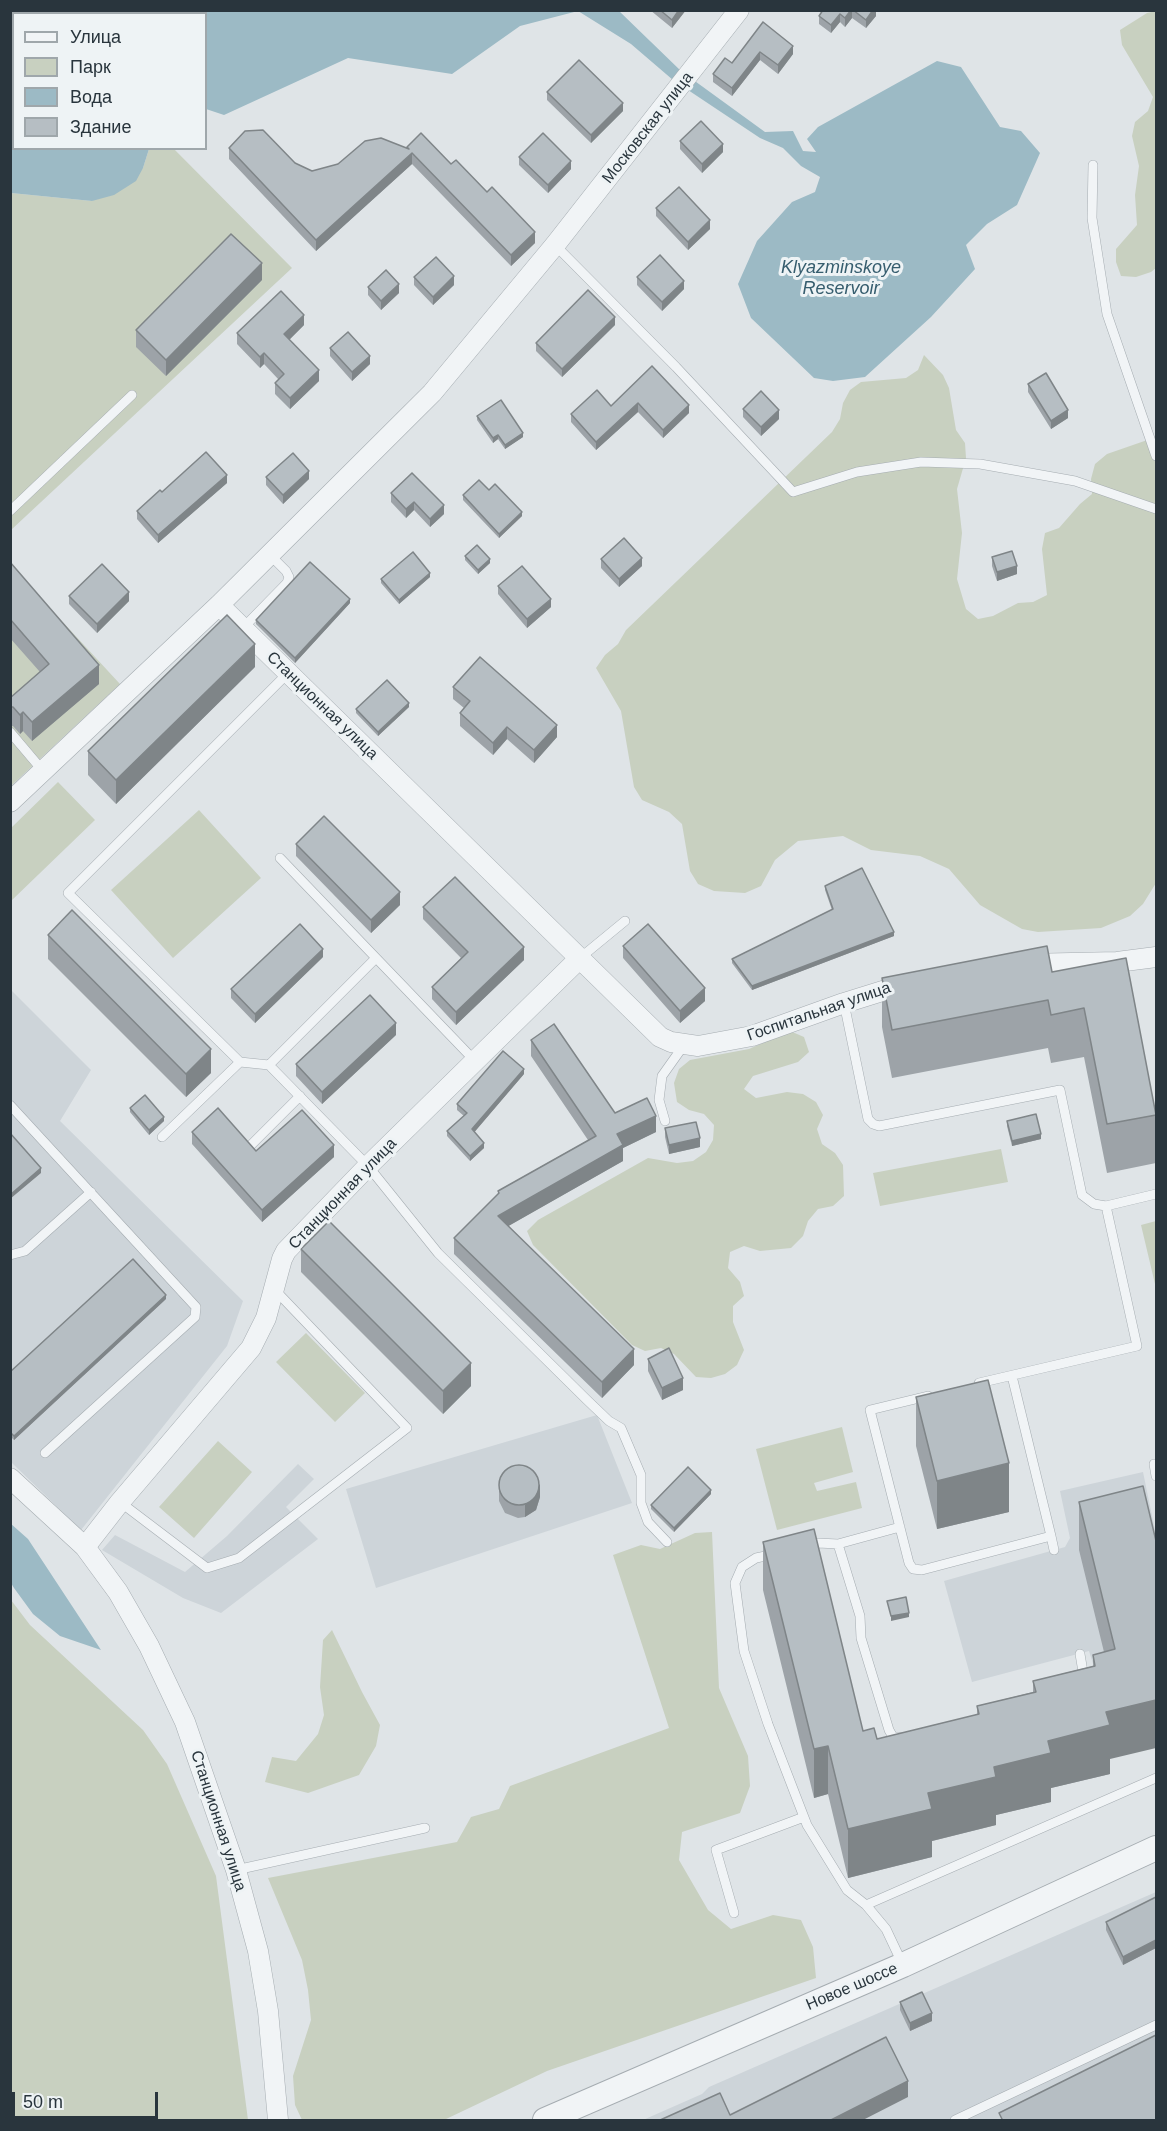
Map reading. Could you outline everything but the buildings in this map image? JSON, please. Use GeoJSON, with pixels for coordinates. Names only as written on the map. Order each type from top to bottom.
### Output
{"type":"FeatureCollection","features":[{"type":"Feature","properties":{"kind":"street","name":"Московская улица"},"geometry":{"type":"LineString","coordinates":[[555,245],[739,10]]}},
{"type":"Feature","properties":{"kind":"street"},"geometry":{"type":"LineString","coordinates":[[10,802],[219,605],[432,393],[555,245]]}},
{"type":"Feature","properties":{"kind":"street","name":"Станционная улица"},"geometry":{"type":"LineString","coordinates":[[219,605],[660,1037]]}},
{"type":"Feature","properties":{"kind":"street"},"geometry":{"type":"LineString","coordinates":[[1001,964],[1117,963],[1156,957]]}},
{"type":"Feature","properties":{"kind":"street","name":"Станционная улица"},"geometry":{"type":"LineString","coordinates":[[85,1547],[120,1502],[251,1348],[266,1318],[286,1251],[368,1166],[580,958]]}},
{"type":"Feature","properties":{"kind":"street","name":"Госпитальная улица"},"geometry":{"type":"LineString","coordinates":[[660,1037],[670,1042],[698,1046],[752,1036],[922,978]]}},
{"type":"Feature","properties":{"kind":"street","name":"Станционная улица"},"geometry":{"type":"LineString","coordinates":[[10,1478],[85,1547],[118,1592],[149,1646],[185,1722],[236,1870],[258,1952],[268,2011],[278,2121]]}},
{"type":"Feature","properties":{"kind":"street","name":"Новое шоссе"},"geometry":{"type":"LineString","coordinates":[[545,2121],[903,1965],[1156,1848]]}},
{"type":"Feature","properties":{"kind":"lane"},"geometry":{"type":"LineString","coordinates":[[1093,165],[1092,218],[1107,314],[1156,456]]}},
{"type":"Feature","properties":{"kind":"lane"},"geometry":{"type":"LineString","coordinates":[[555,245],[676,367],[793,492],[857,472],[921,462],[980,464],[1075,480],[1156,509]]}},
{"type":"Feature","properties":{"kind":"lane"},"geometry":{"type":"LineString","coordinates":[[10,511],[132,395]]}},
{"type":"Feature","properties":{"kind":"lane"},"geometry":{"type":"LineString","coordinates":[[243,628],[287,583],[289,577],[286,571],[270,555]]}},
{"type":"Feature","properties":{"kind":"lane"},"geometry":{"type":"LineString","coordinates":[[288,673],[68,893],[240,1062],[269,1065],[368,1166],[438,1253],[587,1401],[609,1421],[621,1428],[641,1475],[641,1503],[648,1521],[667,1542]]}},
{"type":"Feature","properties":{"kind":"lane"},"geometry":{"type":"LineString","coordinates":[[10,732],[44,771]]}},
{"type":"Feature","properties":{"kind":"lane"},"geometry":{"type":"LineString","coordinates":[[280,858],[475,1061]]}},
{"type":"Feature","properties":{"kind":"lane"},"geometry":{"type":"LineString","coordinates":[[580,958],[625,921]]}},
{"type":"Feature","properties":{"kind":"lane"},"geometry":{"type":"LineString","coordinates":[[269,1065],[376,958]]}},
{"type":"Feature","properties":{"kind":"lane"},"geometry":{"type":"LineString","coordinates":[[844,1003],[868,1119],[873,1124],[879,1126],[1060,1090],[1082,1195],[1094,1204],[1106,1206],[1156,1194]]}},
{"type":"Feature","properties":{"kind":"lane"},"geometry":{"type":"LineString","coordinates":[[665,1121],[659,1100],[662,1076],[684,1045]]}},
{"type":"Feature","properties":{"kind":"lane"},"geometry":{"type":"LineString","coordinates":[[162,1137],[240,1062]]}},
{"type":"Feature","properties":{"kind":"lane"},"geometry":{"type":"LineString","coordinates":[[250,1146],[300,1096]]}},
{"type":"Feature","properties":{"kind":"lane"},"geometry":{"type":"LineString","coordinates":[[10,1105],[196,1307],[195,1317],[45,1453]]}},
{"type":"Feature","properties":{"kind":"lane"},"geometry":{"type":"LineString","coordinates":[[10,1255],[25,1251],[91,1192]]}},
{"type":"Feature","properties":{"kind":"lane"},"geometry":{"type":"LineString","coordinates":[[968,1386],[1137,1346],[1106,1206]]}},
{"type":"Feature","properties":{"kind":"lane"},"geometry":{"type":"LineString","coordinates":[[120,1502],[207,1568],[239,1557],[407,1428],[275,1290]]}},
{"type":"Feature","properties":{"kind":"lane"},"geometry":{"type":"LineString","coordinates":[[1012,1376],[1054,1550]]}},
{"type":"Feature","properties":{"kind":"lane"},"geometry":{"type":"LineString","coordinates":[[936,1394],[870,1410],[909,1563],[913,1569],[922,1570],[1051,1536]]}},
{"type":"Feature","properties":{"kind":"lane"},"geometry":{"type":"LineString","coordinates":[[1154,1464],[1156,1476]]}},
{"type":"Feature","properties":{"kind":"lane"},"geometry":{"type":"LineString","coordinates":[[798,1548],[818,1543],[838,1544],[900,1527]]}},
{"type":"Feature","properties":{"kind":"lane"},"geometry":{"type":"LineString","coordinates":[[838,1544],[860,1616],[861,1638],[889,1730],[893,1737],[912,1734]]}},
{"type":"Feature","properties":{"kind":"lane"},"geometry":{"type":"LineString","coordinates":[[787,1551],[756,1558],[742,1567],[735,1583],[744,1651],[768,1724],[804,1817],[827,1860],[847,1890],[866,1905],[886,1929],[903,1965]]}},
{"type":"Feature","properties":{"kind":"lane"},"geometry":{"type":"LineString","coordinates":[[1071,1689],[1083,1672],[1080,1654]]}},
{"type":"Feature","properties":{"kind":"lane"},"geometry":{"type":"LineString","coordinates":[[866,1905],[1156,1778]]}},
{"type":"Feature","properties":{"kind":"lane"},"geometry":{"type":"LineString","coordinates":[[734,1913],[716,1850],[804,1817]]}},
{"type":"Feature","properties":{"kind":"lane"},"geometry":{"type":"LineString","coordinates":[[236,1870],[425,1828]]}},
{"type":"Feature","properties":{"kind":"lane"},"geometry":{"type":"LineString","coordinates":[[955,2121],[1156,2025]]}},
{"type":"Feature","properties":{"kind":"shaded area"},"geometry":{"type":"Polygon","coordinates":[[[10,989],[91,1070],[60,1121],[243,1301],[227,1346],[81,1530],[11,1462],[10,989]]]}},
{"type":"Feature","properties":{"kind":"shaded area"},"geometry":{"type":"Polygon","coordinates":[[[597,1415],[632,1503],[376,1588],[346,1489],[597,1415]]]}},
{"type":"Feature","properties":{"kind":"shaded area"},"geometry":{"type":"Polygon","coordinates":[[[298,1464],[314,1479],[286,1507],[318,1539],[221,1613],[183,1598],[102,1550],[115,1535],[185,1572],[227,1536],[298,1464]]]}},
{"type":"Feature","properties":{"kind":"shaded area"},"geometry":{"type":"Polygon","coordinates":[[[1143,1472],[1156,1535],[1156,1677],[1094,1667],[1089,1651],[972,1682],[944,1581],[1065,1547],[1070,1538],[1060,1491],[1143,1472]]]}},
{"type":"Feature","properties":{"kind":"shaded area"},"geometry":{"type":"Polygon","coordinates":[[[1156,1892],[1156,2120],[643,2120],[702,2094],[709,2087],[1156,1892]]]}},
{"type":"Feature","properties":{"kind":"green space"},"geometry":{"type":"Polygon","coordinates":[[[1156,11],[1156,268],[1136,277],[1121,276],[1116,262],[1116,249],[1137,225],[1135,195],[1139,166],[1132,136],[1135,122],[1148,111],[1153,97],[1122,45],[1120,30],[1147,13],[1156,11]]]}},
{"type":"Feature","properties":{"kind":"green space"},"geometry":{"type":"Polygon","coordinates":[[[149,150],[175,150],[292,268],[11,530],[11,193],[92,201],[143,168],[149,150]]]}},
{"type":"Feature","properties":{"kind":"green space"},"geometry":{"type":"Polygon","coordinates":[[[924,355],[943,375],[949,388],[956,430],[965,443],[966,458],[957,489],[962,533],[957,579],[966,609],[978,619],[993,616],[1018,603],[1033,602],[1047,595],[1042,549],[1045,533],[1059,528],[1092,494],[1091,479],[1095,464],[1107,454],[1156,437],[1156,883],[1143,904],[1130,916],[1101,928],[1038,932],[1022,929],[980,905],[949,869],[920,856],[871,850],[843,836],[798,841],[775,860],[761,886],[745,893],[714,891],[698,884],[690,871],[682,824],[669,812],[642,800],[634,787],[621,711],[596,668],[605,655],[618,644],[626,630],[832,432],[840,419],[843,403],[850,390],[861,382],[906,378],[918,370],[924,355]]]}},
{"type":"Feature","properties":{"kind":"green space"},"geometry":{"type":"Polygon","coordinates":[[[11,566],[120,684],[11,786],[11,566]]]}},
{"type":"Feature","properties":{"kind":"green space"},"geometry":{"type":"Polygon","coordinates":[[[58,782],[95,820],[11,901],[11,828],[58,782]]]}},
{"type":"Feature","properties":{"kind":"green space"},"geometry":{"type":"Polygon","coordinates":[[[199,810],[261,878],[173,958],[111,890],[199,810]]]}},
{"type":"Feature","properties":{"kind":"green space"},"geometry":{"type":"Polygon","coordinates":[[[790,1031],[804,1037],[809,1052],[798,1062],[753,1076],[744,1089],[756,1098],[787,1092],[803,1094],[816,1102],[823,1115],[817,1129],[822,1144],[835,1153],[843,1165],[844,1196],[833,1206],[818,1209],[808,1221],[803,1236],[791,1248],[760,1251],[744,1246],[730,1252],[728,1268],[740,1282],[744,1296],[733,1306],[733,1322],[744,1350],[737,1365],[725,1374],[711,1378],[696,1377],[674,1354],[661,1348],[645,1351],[632,1345],[533,1245],[527,1231],[538,1220],[648,1158],[677,1163],[693,1161],[706,1152],[713,1140],[714,1125],[704,1114],[689,1110],[677,1102],[674,1083],[679,1069],[690,1060],[749,1049],[790,1031]]]}},
{"type":"Feature","properties":{"kind":"green space"},"geometry":{"type":"Polygon","coordinates":[[[1001,1149],[1008,1182],[880,1206],[873,1173],[1001,1149]]]}},
{"type":"Feature","properties":{"kind":"green space"},"geometry":{"type":"Polygon","coordinates":[[[1156,1221],[1156,1284],[1155,1284],[1141,1225],[1156,1221]]]}},
{"type":"Feature","properties":{"kind":"green space"},"geometry":{"type":"Polygon","coordinates":[[[306,1333],[365,1393],[335,1422],[276,1362],[306,1333]]]}},
{"type":"Feature","properties":{"kind":"green space"},"geometry":{"type":"Polygon","coordinates":[[[842,1427],[853,1472],[814,1483],[817,1491],[856,1482],[862,1508],[777,1530],[756,1449],[842,1427]]]}},
{"type":"Feature","properties":{"kind":"green space"},"geometry":{"type":"Polygon","coordinates":[[[218,1441],[252,1472],[194,1538],[159,1507],[218,1441]]]}},
{"type":"Feature","properties":{"kind":"green space"},"geometry":{"type":"Polygon","coordinates":[[[712,1532],[719,1688],[748,1756],[750,1786],[740,1813],[682,1832],[679,1860],[708,1910],[731,1929],[773,1915],[801,1920],[813,1947],[816,1978],[547,2071],[444,2120],[302,2120],[295,2105],[293,2076],[311,2020],[308,1990],[302,1960],[268,1878],[457,1842],[471,1817],[499,1809],[510,1786],[669,1728],[613,1555],[641,1545],[660,1549],[695,1533],[712,1532]]]}},
{"type":"Feature","properties":{"kind":"green space"},"geometry":{"type":"Polygon","coordinates":[[[11,1600],[30,1625],[143,1730],[167,1764],[216,1876],[248,2120],[11,2120],[11,1600]]]}},
{"type":"Feature","properties":{"kind":"green space"},"geometry":{"type":"Polygon","coordinates":[[[332,1630],[380,1725],[376,1746],[359,1775],[308,1793],[265,1782],[272,1757],[296,1761],[318,1734],[324,1715],[320,1687],[323,1640],[332,1630]]]}},
{"type":"Feature","properties":{"kind":"water"},"geometry":{"type":"Polygon","coordinates":[[[11,11],[78,12],[12,12],[12,150],[149,150],[136,181],[114,195],[92,201],[11,193],[11,11]]]}},
{"type":"Feature","properties":{"kind":"water"},"geometry":{"type":"Polygon","coordinates":[[[578,11],[520,26],[452,74],[348,58],[224,115],[207,109],[207,12],[130,12],[578,11]]]}},
{"type":"Feature","properties":{"kind":"water","name":"Klyazminskoye Reservoir"},"geometry":{"type":"Polygon","coordinates":[[[578,11],[619,11],[681,71],[765,132],[793,131],[803,151],[816,152],[807,139],[818,127],[937,61],[961,67],[1000,127],[1021,131],[1040,153],[1017,205],[987,224],[966,245],[975,269],[931,317],[865,377],[833,381],[814,378],[751,318],[738,284],[757,241],[792,202],[815,192],[820,177],[801,166],[783,148],[760,138],[673,80],[631,44],[578,11]]]}},
{"type":"Feature","properties":{"kind":"water"},"geometry":{"type":"Polygon","coordinates":[[[10,1523],[28,1539],[101,1650],[60,1636],[33,1614],[14,1588],[11,1583],[10,1523]]]}}]}
